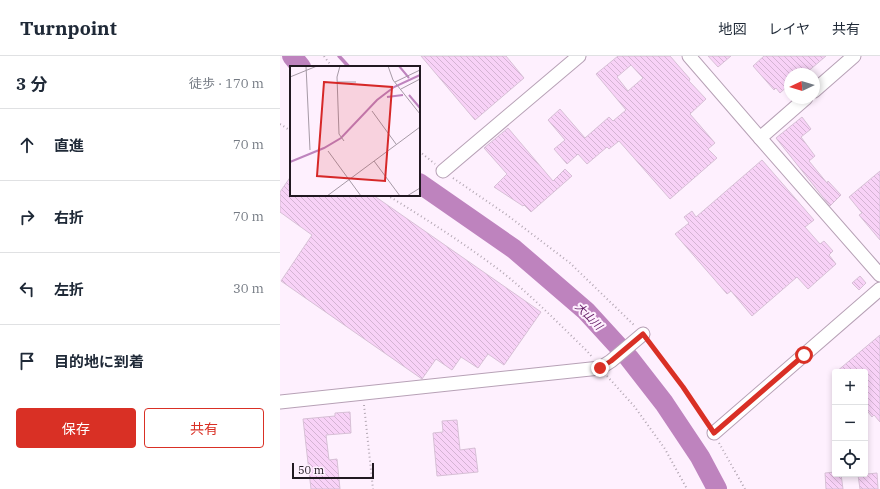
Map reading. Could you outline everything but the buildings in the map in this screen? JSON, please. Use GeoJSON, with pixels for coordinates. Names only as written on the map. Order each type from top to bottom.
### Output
{"type":"FeatureCollection","features":[{"type":"Feature","properties":{"kind":"street"},"geometry":{"type":"LineString","coordinates":[[443,171],[579,56]]}},
{"type":"Feature","properties":{"kind":"street"},"geometry":{"type":"LineString","coordinates":[[689,56],[880,275]]}},
{"type":"Feature","properties":{"kind":"street"},"geometry":{"type":"LineString","coordinates":[[820,86],[854,56]]}},
{"type":"Feature","properties":{"kind":"street"},"geometry":{"type":"LineString","coordinates":[[760,138],[799,104]]}},
{"type":"Feature","properties":{"kind":"street"},"geometry":{"type":"LineString","coordinates":[[714,433],[880,289]]}},
{"type":"Feature","properties":{"kind":"street"},"geometry":{"type":"LineString","coordinates":[[280,402],[605,364],[643,334]]}},
{"type":"Feature","properties":{"kind":"path"},"geometry":{"type":"LineString","coordinates":[[324,56],[331,66]]}},
{"type":"Feature","properties":{"kind":"path"},"geometry":{"type":"LineString","coordinates":[[280,124],[290,130]]}},
{"type":"Feature","properties":{"kind":"path"},"geometry":{"type":"LineString","coordinates":[[420,152],[443,171],[508,215],[570,263],[643,334],[683,387],[714,433],[745,489]]}},
{"type":"Feature","properties":{"kind":"path"},"geometry":{"type":"LineString","coordinates":[[389,196],[426,219],[501,272],[539,304],[587,351],[605,364],[665,449],[688,489]]}},
{"type":"Feature","properties":{"kind":"path"},"geometry":{"type":"LineString","coordinates":[[362,393],[373,489]]}},
{"type":"Feature","properties":{"kind":"waterway","name":"大山川"},"geometry":{"type":"LineString","coordinates":[[292,56],[300,66]]}},
{"type":"Feature","properties":{"kind":"waterway"},"geometry":{"type":"LineString","coordinates":[[339,56],[348,66]]}},
{"type":"Feature","properties":{"kind":"waterway","name":"大山川"},"geometry":{"type":"LineString","coordinates":[[420,184],[514,249],[586,311],[629,358],[664,403],[700,457],[717,489]]}},
{"type":"Feature","properties":{"kind":"route"},"geometry":{"type":"LineString","coordinates":[[600,368],[611,361],[643,334],[683,387],[714,433],[804,355]]}}]}
